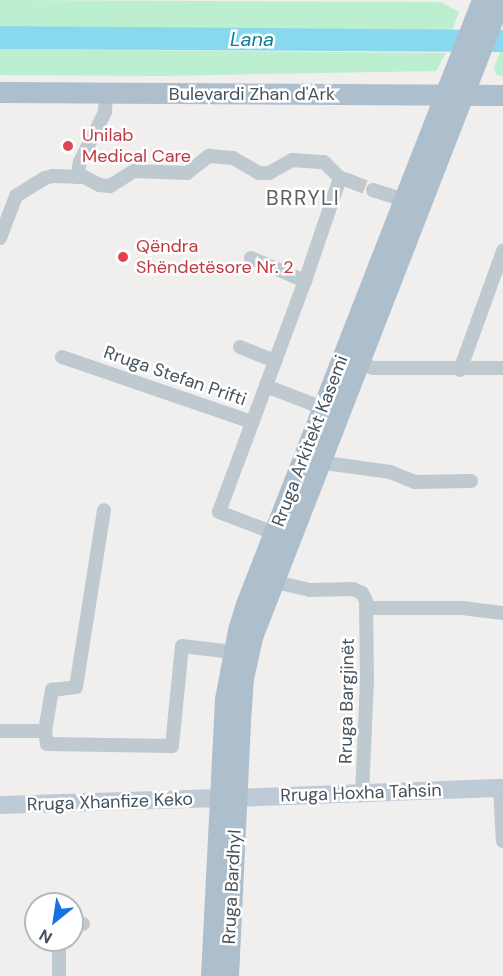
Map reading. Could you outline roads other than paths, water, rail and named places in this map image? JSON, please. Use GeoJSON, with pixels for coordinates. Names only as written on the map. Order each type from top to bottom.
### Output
{"type":"FeatureCollection","features":[{"type":"Feature","properties":{"kind":"main road"},"geometry":{"type":"LineString","coordinates":[[454,94],[489,6]]}},
{"type":"Feature","properties":{"kind":"main road","name":"Bulevardi Zhan d'Ark"},"geometry":{"type":"LineString","coordinates":[[0,92],[503,95]]}},
{"type":"Feature","properties":{"kind":"main road","name":"Rruga Arkitekt Kasemi"},"geometry":{"type":"LineString","coordinates":[[228,798],[225,699],[233,652],[246,604],[404,200],[454,94]]}},
{"type":"Feature","properties":{"kind":"main road","name":"Rruga Arkitekt Kasemi"},"geometry":{"type":"LineString","coordinates":[[228,798],[243,678],[252,636],[271,581],[357,364],[454,94]]}},
{"type":"Feature","properties":{"kind":"main road","name":"Rruga Hoxha Tahsin"},"geometry":{"type":"LineString","coordinates":[[228,798],[501,788]]}},
{"type":"Feature","properties":{"kind":"main road","name":"Rruga Xhanfize Keko"},"geometry":{"type":"LineString","coordinates":[[0,805],[228,798]]}},
{"type":"Feature","properties":{"kind":"main road","name":"Rruga Bardhyl"},"geometry":{"type":"LineString","coordinates":[[211,976],[228,798]]}},
{"type":"Feature","properties":{"kind":"main road","name":"Rruga Bardhyl"},"geometry":{"type":"LineString","coordinates":[[228,798],[228,976]]}},
{"type":"Feature","properties":{"kind":"street"},"geometry":{"type":"LineString","coordinates":[[78,177],[81,162],[105,112],[106,93]]}},
{"type":"Feature","properties":{"kind":"street"},"geometry":{"type":"LineString","coordinates":[[0,238],[16,196],[45,178],[78,177],[110,186],[134,171],[187,173],[210,156],[233,158],[259,173],[269,173],[292,160],[324,162],[346,180],[252,422]]}},
{"type":"Feature","properties":{"kind":"street"},"geometry":{"type":"LineString","coordinates":[[373,190],[404,200]]}},
{"type":"Feature","properties":{"kind":"street"},"geometry":{"type":"LineString","coordinates":[[460,370],[503,251]]}},
{"type":"Feature","properties":{"kind":"street"},"geometry":{"type":"LineString","coordinates":[[251,258],[305,281]]}},
{"type":"Feature","properties":{"kind":"street"},"geometry":{"type":"LineString","coordinates":[[240,347],[275,361]]}},
{"type":"Feature","properties":{"kind":"street","name":"Rruga Stefan Prifti"},"geometry":{"type":"LineString","coordinates":[[62,357],[252,422],[219,512],[274,533]]}},
{"type":"Feature","properties":{"kind":"street"},"geometry":{"type":"LineString","coordinates":[[357,364],[367,368],[460,370],[503,368]]}},
{"type":"Feature","properties":{"kind":"street"},"geometry":{"type":"LineString","coordinates":[[266,386],[323,408]]}},
{"type":"Feature","properties":{"kind":"street"},"geometry":{"type":"LineString","coordinates":[[318,462],[390,472],[416,482],[471,481]]}},
{"type":"Feature","properties":{"kind":"street"},"geometry":{"type":"LineString","coordinates":[[104,510],[76,687],[52,690],[45,730],[47,744],[172,746],[182,646],[233,652]]}},
{"type":"Feature","properties":{"kind":"street"},"geometry":{"type":"LineString","coordinates":[[271,581],[310,590],[353,590],[362,593],[366,608],[462,608],[503,613]]}},
{"type":"Feature","properties":{"kind":"street","name":"Rruga Bargjinët"},"geometry":{"type":"LineString","coordinates":[[362,793],[367,680],[366,608]]}},
{"type":"Feature","properties":{"kind":"street"},"geometry":{"type":"LineString","coordinates":[[0,731],[45,730]]}},
{"type":"Feature","properties":{"kind":"street"},"geometry":{"type":"LineString","coordinates":[[501,788],[503,841]]}},
{"type":"Feature","properties":{"kind":"street"},"geometry":{"type":"LineString","coordinates":[[59,952],[59,976]]}},
{"type":"Feature","properties":{"kind":"water","name":"Lana"},"geometry":{"type":"Polygon","coordinates":[[[0,26],[503,30],[503,52],[0,49],[0,26]]]}},
{"type":"Feature","properties":{"kind":"tunnel"},"geometry":{"type":"LineString","coordinates":[[352,182],[373,190]]}},
{"type":"Feature","properties":{"kind":"place","name":"Unilab Medical Care"},"geometry":{"type":"Point","coordinates":[68,146]}},
{"type":"Feature","properties":{"kind":"place","name":"Qëndra Shëndetësore Nr. 2"},"geometry":{"type":"Point","coordinates":[123,257]}},
{"type":"Feature","properties":{"kind":"district","name":"BRRYLI"},"geometry":{"type":"Point","coordinates":[303,198]}}]}
